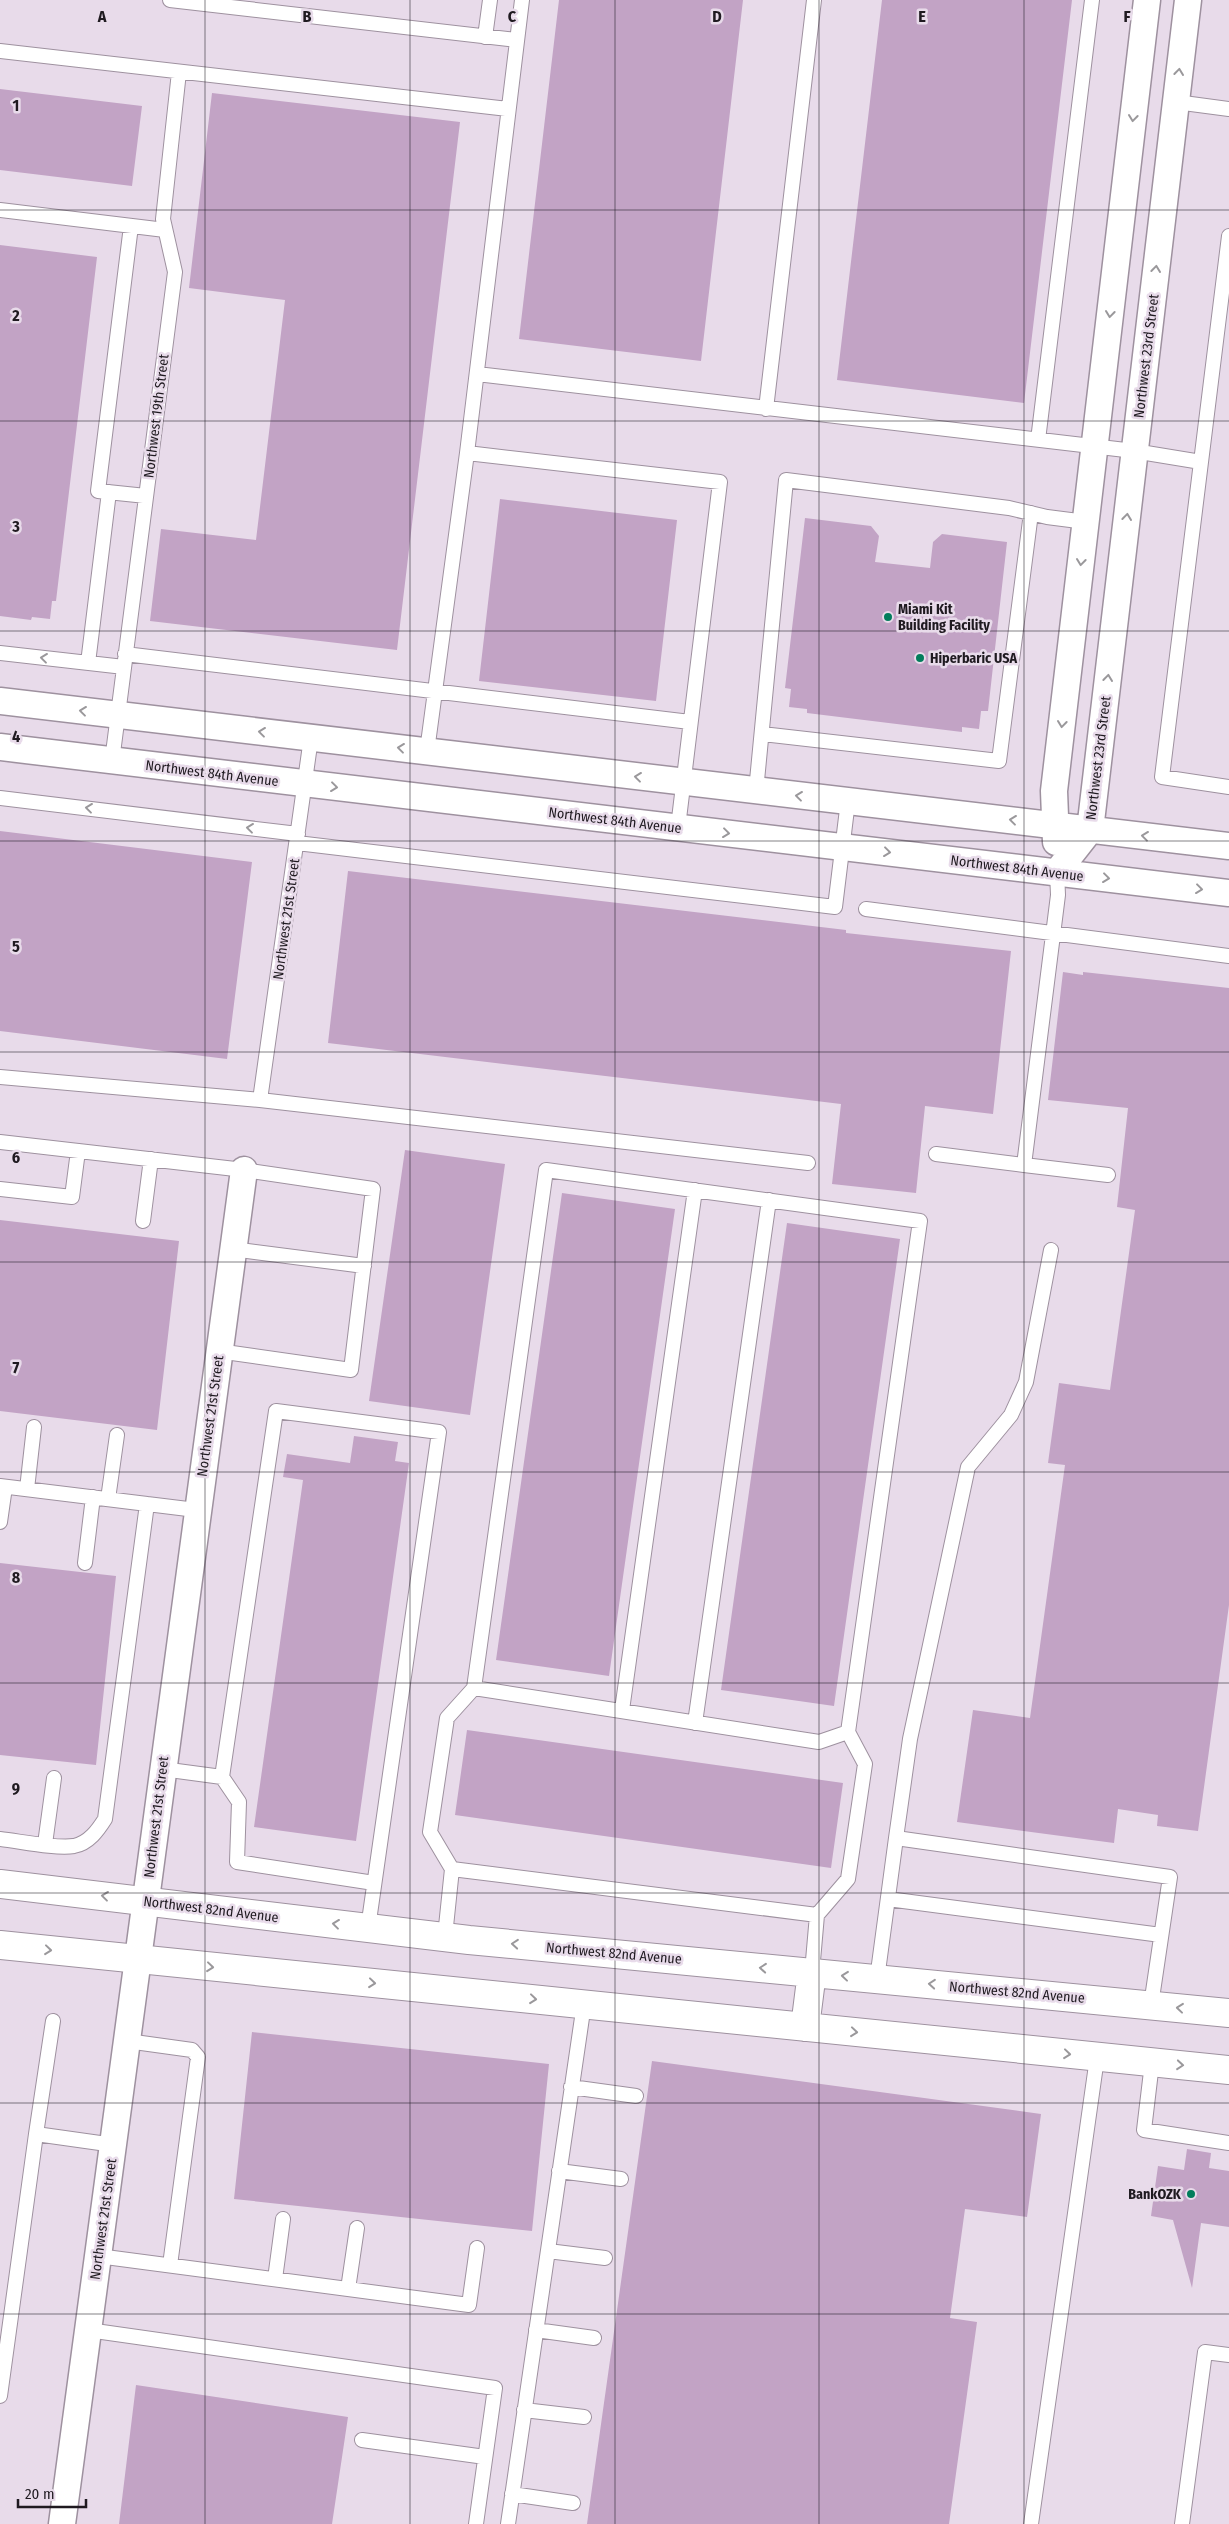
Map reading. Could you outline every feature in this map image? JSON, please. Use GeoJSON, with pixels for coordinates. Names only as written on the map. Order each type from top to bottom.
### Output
{"type":"FeatureCollection","features":[{"type":"Feature","properties":{"kind":"street"},"geometry":{"type":"LineString","coordinates":[[1057,872],[1054,791],[1147,0]]}},
{"type":"Feature","properties":{"kind":"street","name":"Northwest 23rd Street"},"geometry":{"type":"LineString","coordinates":[[1057,872],[1090,830],[1188,0]]}},
{"type":"Feature","properties":{"kind":"street"},"geometry":{"type":"LineString","coordinates":[[0,701],[1229,846]]}},
{"type":"Feature","properties":{"kind":"street","name":"Northwest 84th Avenue"},"geometry":{"type":"LineString","coordinates":[[0,747],[1229,893]]}},
{"type":"Feature","properties":{"kind":"street","name":"Northwest 21st Street"},"geometry":{"type":"LineString","coordinates":[[62,2524],[114,2145],[196,1510],[244,1170]]}},
{"type":"Feature","properties":{"kind":"street","name":"Northwest 82nd Avenue"},"geometry":{"type":"LineString","coordinates":[[0,1884],[368,1928],[1229,2013]]}},
{"type":"Feature","properties":{"kind":"street"},"geometry":{"type":"LineString","coordinates":[[0,1945],[1229,2070]]}},
{"type":"Feature","properties":{"kind":"street"},"geometry":{"type":"LineString","coordinates":[[805,2027],[812,1972]]}},
{"type":"Feature","properties":{"kind":"lane"},"geometry":{"type":"LineString","coordinates":[[170,0],[517,40]]}},
{"type":"Feature","properties":{"kind":"lane"},"geometry":{"type":"LineString","coordinates":[[485,37],[490,0]]}},
{"type":"Feature","properties":{"kind":"lane"},"geometry":{"type":"LineString","coordinates":[[427,751],[468,453],[522,0]]}},
{"type":"Feature","properties":{"kind":"lane"},"geometry":{"type":"LineString","coordinates":[[766,408],[814,0]]}},
{"type":"Feature","properties":{"kind":"lane"},"geometry":{"type":"LineString","coordinates":[[1038,440],[1092,0]]}},
{"type":"Feature","properties":{"kind":"lane"},"geometry":{"type":"LineString","coordinates":[[0,51],[508,109]]}},
{"type":"Feature","properties":{"kind":"lane","name":"Northwest 19th Street"},"geometry":{"type":"LineString","coordinates":[[112,760],[175,272],[163,219],[179,72]]}},
{"type":"Feature","properties":{"kind":"lane"},"geometry":{"type":"LineString","coordinates":[[1176,102],[1229,110]]}},
{"type":"Feature","properties":{"kind":"lane"},"geometry":{"type":"LineString","coordinates":[[0,210],[165,230]]}},
{"type":"Feature","properties":{"kind":"lane"},"geometry":{"type":"LineString","coordinates":[[131,226],[98,491],[146,496]]}},
{"type":"Feature","properties":{"kind":"lane"},"geometry":{"type":"LineString","coordinates":[[1229,236],[1162,777],[1229,786]]}},
{"type":"Feature","properties":{"kind":"lane"},"geometry":{"type":"LineString","coordinates":[[477,374],[1094,448],[1134,451],[1201,462]]}},
{"type":"Feature","properties":{"kind":"lane"},"geometry":{"type":"LineString","coordinates":[[468,453],[720,482],[678,827]]}},
{"type":"Feature","properties":{"kind":"lane"},"geometry":{"type":"LineString","coordinates":[[756,791],[786,480],[1009,508],[1030,514],[1086,522]]}},
{"type":"Feature","properties":{"kind":"lane"},"geometry":{"type":"LineString","coordinates":[[88,663],[109,492]]}},
{"type":"Feature","properties":{"kind":"lane"},"geometry":{"type":"LineString","coordinates":[[762,734],[1000,761],[1030,514]]}},
{"type":"Feature","properties":{"kind":"lane"},"geometry":{"type":"LineString","coordinates":[[0,653],[88,663],[125,660],[435,692],[690,722]]}},
{"type":"Feature","properties":{"kind":"lane","name":"Northwest 21st Street"},"geometry":{"type":"LineString","coordinates":[[260,1100],[311,738]]}},
{"type":"Feature","properties":{"kind":"lane"},"geometry":{"type":"LineString","coordinates":[[0,798],[834,907],[848,801]]}},
{"type":"Feature","properties":{"kind":"lane"},"geometry":{"type":"LineString","coordinates":[[1024,1165],[1058,895],[1057,872]]}},
{"type":"Feature","properties":{"kind":"lane"},"geometry":{"type":"LineString","coordinates":[[866,908],[1229,956]]}},
{"type":"Feature","properties":{"kind":"lane"},"geometry":{"type":"LineString","coordinates":[[0,1077],[260,1100],[808,1163]]}},
{"type":"Feature","properties":{"kind":"lane"},"geometry":{"type":"LineString","coordinates":[[0,1142],[244,1170],[373,1189],[351,1370],[218,1351]]}},
{"type":"Feature","properties":{"kind":"lane"},"geometry":{"type":"LineString","coordinates":[[0,1189],[72,1196],[78,1151]]}},
{"type":"Feature","properties":{"kind":"lane"},"geometry":{"type":"LineString","coordinates":[[936,1154],[1108,1175]]}},
{"type":"Feature","properties":{"kind":"lane"},"geometry":{"type":"LineString","coordinates":[[143,1221],[151,1159]]}},
{"type":"Feature","properties":{"kind":"lane"},"geometry":{"type":"LineString","coordinates":[[445,1936],[452,1869],[430,1832],[447,1718],[474,1688],[546,1170],[920,1221],[848,1732],[865,1764],[848,1879],[817,1915],[812,1972]]}},
{"type":"Feature","properties":{"kind":"lane"},"geometry":{"type":"LineString","coordinates":[[622,1710],[695,1190]]}},
{"type":"Feature","properties":{"kind":"lane"},"geometry":{"type":"LineString","coordinates":[[695,1723],[769,1200]]}},
{"type":"Feature","properties":{"kind":"lane"},"geometry":{"type":"LineString","coordinates":[[232,1249],[364,1266]]}},
{"type":"Feature","properties":{"kind":"lane"},"geometry":{"type":"LineString","coordinates":[[877,1979],[910,1739],[968,1466],[1011,1415],[1026,1382],[1050,1250]]}},
{"type":"Feature","properties":{"kind":"lane"},"geometry":{"type":"LineString","coordinates":[[368,1928],[439,1432],[276,1411],[222,1777],[239,1802],[237,1862],[374,1882]]}},
{"type":"Feature","properties":{"kind":"lane"},"geometry":{"type":"LineString","coordinates":[[27,1489],[34,1427]]}},
{"type":"Feature","properties":{"kind":"lane"},"geometry":{"type":"LineString","coordinates":[[108,1499],[117,1435]]}},
{"type":"Feature","properties":{"kind":"lane"},"geometry":{"type":"LineString","coordinates":[[0,1522],[2,1487],[196,1510]]}},
{"type":"Feature","properties":{"kind":"lane"},"geometry":{"type":"LineString","coordinates":[[85,1563],[93,1497]]}},
{"type":"Feature","properties":{"kind":"lane"},"geometry":{"type":"LineString","coordinates":[[0,1839],[74,1846],[98,1831],[105,1819],[148,1504]]}},
{"type":"Feature","properties":{"kind":"lane"},"geometry":{"type":"LineString","coordinates":[[474,1688],[819,1742],[848,1732]]}},
{"type":"Feature","properties":{"kind":"lane"},"geometry":{"type":"LineString","coordinates":[[162,1769],[222,1777]]}},
{"type":"Feature","properties":{"kind":"lane"},"geometry":{"type":"LineString","coordinates":[[46,1844],[54,1778]]}},
{"type":"Feature","properties":{"kind":"lane"},"geometry":{"type":"LineString","coordinates":[[896,1838],[1170,1877],[1151,2005]]}},
{"type":"Feature","properties":{"kind":"lane"},"geometry":{"type":"LineString","coordinates":[[452,1869],[817,1915]]}},
{"type":"Feature","properties":{"kind":"lane"},"geometry":{"type":"LineString","coordinates":[[888,1899],[1161,1936]]}},
{"type":"Feature","properties":{"kind":"lane"},"geometry":{"type":"LineString","coordinates":[[508,2524],[584,2004]]}},
{"type":"Feature","properties":{"kind":"lane"},"geometry":{"type":"LineString","coordinates":[[0,2396],[53,2021]]}},
{"type":"Feature","properties":{"kind":"lane"},"geometry":{"type":"LineString","coordinates":[[127,2041],[192,2050],[198,2057],[170,2265]]}},
{"type":"Feature","properties":{"kind":"lane"},"geometry":{"type":"LineString","coordinates":[[1031,2524],[1097,2058]]}},
{"type":"Feature","properties":{"kind":"lane"},"geometry":{"type":"LineString","coordinates":[[1152,2063],[1144,2130],[1229,2143]]}},
{"type":"Feature","properties":{"kind":"lane"},"geometry":{"type":"LineString","coordinates":[[571,2087],[636,2096]]}},
{"type":"Feature","properties":{"kind":"lane"},"geometry":{"type":"LineString","coordinates":[[36,2134],[114,2145]]}},
{"type":"Feature","properties":{"kind":"lane"},"geometry":{"type":"LineString","coordinates":[[559,2171],[621,2179]]}},
{"type":"Feature","properties":{"kind":"lane"},"geometry":{"type":"LineString","coordinates":[[275,2279],[283,2219]]}},
{"type":"Feature","properties":{"kind":"lane"},"geometry":{"type":"LineString","coordinates":[[348,2289],[357,2228]]}},
{"type":"Feature","properties":{"kind":"lane"},"geometry":{"type":"LineString","coordinates":[[98,2256],[469,2304],[477,2248]]}},
{"type":"Feature","properties":{"kind":"lane"},"geometry":{"type":"LineString","coordinates":[[548,2251],[605,2258]]}},
{"type":"Feature","properties":{"kind":"lane"},"geometry":{"type":"LineString","coordinates":[[88,2330],[495,2388],[476,2524]]}},
{"type":"Feature","properties":{"kind":"lane"},"geometry":{"type":"LineString","coordinates":[[536,2330],[594,2338]]}},
{"type":"Feature","properties":{"kind":"lane"},"geometry":{"type":"LineString","coordinates":[[1182,2524],[1205,2352],[1229,2355]]}},
{"type":"Feature","properties":{"kind":"lane"},"geometry":{"type":"LineString","coordinates":[[524,2410],[584,2417]]}},
{"type":"Feature","properties":{"kind":"lane"},"geometry":{"type":"LineString","coordinates":[[362,2440],[485,2457]]}},
{"type":"Feature","properties":{"kind":"lane"},"geometry":{"type":"LineString","coordinates":[[512,2494],[573,2504]]}},
{"type":"Feature","properties":{"kind":"building"},"geometry":{"type":"Polygon","coordinates":[[[559,0],[743,0],[701,361],[519,339],[559,0]]]}},
{"type":"Feature","properties":{"kind":"building"},"geometry":{"type":"Polygon","coordinates":[[[882,0],[1072,0],[1024,403],[837,380],[882,0]]]}},
{"type":"Feature","properties":{"kind":"building"},"geometry":{"type":"Polygon","coordinates":[[[0,89],[142,106],[132,186],[0,170],[0,89]]]}},
{"type":"Feature","properties":{"kind":"building"},"geometry":{"type":"Polygon","coordinates":[[[212,93],[460,122],[397,650],[150,621],[161,529],[256,540],[285,300],[189,288],[212,93]]]}},
{"type":"Feature","properties":{"kind":"building"},"geometry":{"type":"Polygon","coordinates":[[[0,245],[97,257],[56,601],[52,601],[50,619],[32,617],[31,620],[0,616],[0,245]]]}},
{"type":"Feature","properties":{"kind":"building"},"geometry":{"type":"Polygon","coordinates":[[[500,499],[677,520],[656,701],[479,681],[500,499]]]}},
{"type":"Feature","properties":{"kind":"building"},"geometry":{"type":"Polygon","coordinates":[[[805,518],[871,526],[879,536],[875,562],[930,568],[933,542],[942,534],[1007,542],[988,711],[981,711],[979,729],[962,727],[962,732],[807,713],[807,709],[789,707],[791,689],[785,688],[805,518]]]}},
{"type":"Feature","properties":{"kind":"building"},"geometry":{"type":"Polygon","coordinates":[[[0,831],[252,862],[227,1059],[0,1031],[0,831]]]}},
{"type":"Feature","properties":{"kind":"building"},"geometry":{"type":"Polygon","coordinates":[[[348,871],[846,930],[846,933],[1011,951],[993,1114],[925,1106],[916,1193],[832,1184],[841,1104],[328,1043],[348,871]]]}},
{"type":"Feature","properties":{"kind":"building"},"geometry":{"type":"Polygon","coordinates":[[[1063,972],[1083,975],[1083,972],[1229,988],[1229,1605],[1198,1831],[1157,1826],[1158,1815],[1118,1809],[1114,1843],[957,1822],[973,1710],[1030,1718],[1065,1465],[1048,1463],[1059,1383],[1110,1390],[1135,1210],[1117,1207],[1128,1108],[1048,1100],[1063,972]]]}},
{"type":"Feature","properties":{"kind":"building"},"geometry":{"type":"Polygon","coordinates":[[[405,1150],[505,1164],[470,1415],[369,1401],[405,1150]]]}},
{"type":"Feature","properties":{"kind":"building"},"geometry":{"type":"Polygon","coordinates":[[[562,1193],[675,1209],[609,1676],[496,1660],[562,1193]]]}},
{"type":"Feature","properties":{"kind":"building"},"geometry":{"type":"Polygon","coordinates":[[[0,1220],[179,1241],[157,1430],[0,1411],[0,1220]]]}},
{"type":"Feature","properties":{"kind":"building"},"geometry":{"type":"Polygon","coordinates":[[[787,1223],[900,1239],[834,1706],[721,1690],[787,1223]]]}},
{"type":"Feature","properties":{"kind":"building"},"geometry":{"type":"Polygon","coordinates":[[[354,1436],[398,1442],[395,1461],[409,1463],[356,1841],[254,1827],[303,1480],[283,1477],[287,1454],[350,1463],[354,1436]]]}},
{"type":"Feature","properties":{"kind":"building"},"geometry":{"type":"Polygon","coordinates":[[[0,1563],[116,1576],[96,1765],[0,1755],[0,1563]]]}},
{"type":"Feature","properties":{"kind":"building"},"geometry":{"type":"Polygon","coordinates":[[[467,1730],[843,1783],[831,1868],[455,1815],[467,1730]]]}},
{"type":"Feature","properties":{"kind":"building"},"geometry":{"type":"Polygon","coordinates":[[[252,2032],[549,2064],[532,2231],[234,2199],[252,2032]]]}},
{"type":"Feature","properties":{"kind":"building"},"geometry":{"type":"Polygon","coordinates":[[[652,2061],[1041,2114],[1027,2217],[965,2209],[950,2318],[977,2322],[949,2524],[587,2524],[652,2061]]]}},
{"type":"Feature","properties":{"kind":"building","name":"BankOZK"},"geometry":{"type":"Polygon","coordinates":[[[1187,2149],[1211,2153],[1209,2168],[1229,2171],[1229,2227],[1201,2223],[1192,2288],[1173,2220],[1151,2216],[1158,2166],[1184,2170],[1187,2149]]]}},
{"type":"Feature","properties":{"kind":"building"},"geometry":{"type":"Polygon","coordinates":[[[136,2385],[348,2417],[332,2524],[119,2524],[136,2385]]]}},
{"type":"Feature","properties":{"kind":"place","name":"Miami Kit Building Facility"},"geometry":{"type":"Point","coordinates":[888,617]}},
{"type":"Feature","properties":{"kind":"place","name":"Hiperbaric USA"},"geometry":{"type":"Point","coordinates":[920,658]}},
{"type":"Feature","properties":{"kind":"place","name":"BankOZK"},"geometry":{"type":"Point","coordinates":[1191,2194]}}]}
